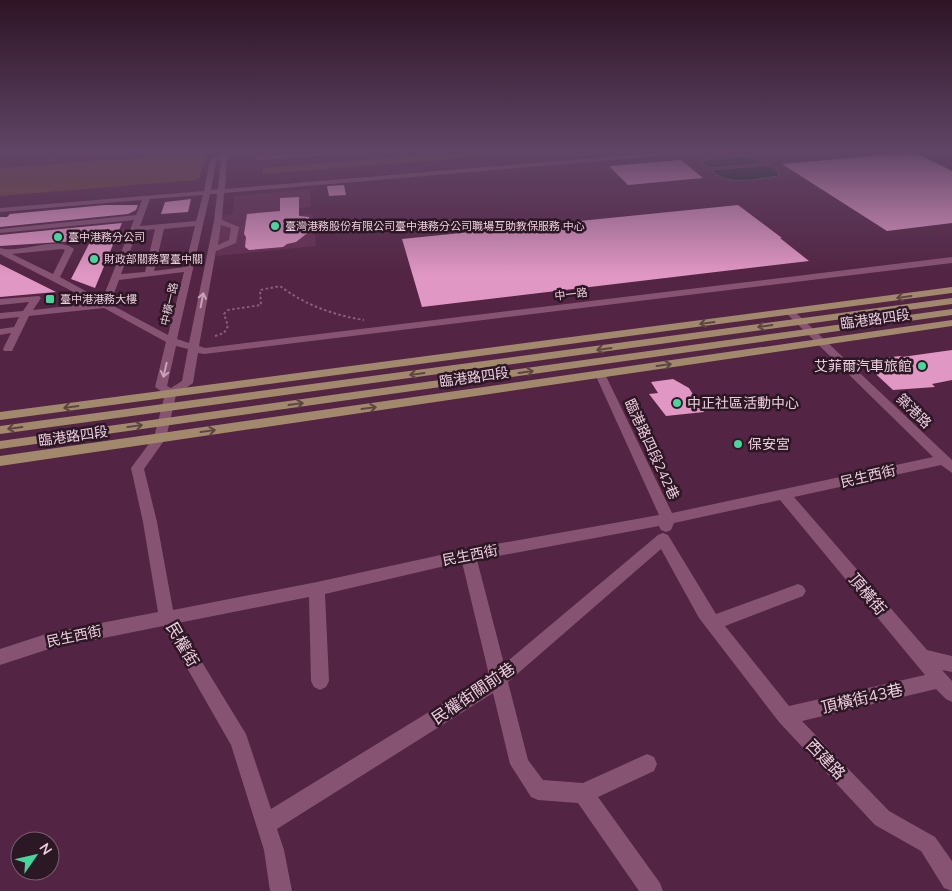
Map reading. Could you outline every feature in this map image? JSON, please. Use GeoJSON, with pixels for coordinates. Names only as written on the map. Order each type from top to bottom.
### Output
{"type":"FeatureCollection","features":[{"type":"Feature","properties":{"kind":"main road","name":"臨港路四段"},"geometry":{"type":"LineString","coordinates":[[0,416],[952,290]]}},
{"type":"Feature","properties":{"kind":"main road","name":"臨港路四段"},"geometry":{"type":"LineString","coordinates":[[0,430],[952,301]]}},
{"type":"Feature","properties":{"kind":"main road","name":"臨港路四段"},"geometry":{"type":"LineString","coordinates":[[0,461],[162,430],[952,312]]}},
{"type":"Feature","properties":{"kind":"main road","name":"臨港路四段"},"geometry":{"type":"LineString","coordinates":[[0,445],[162,430],[600,374],[952,323]]}},
{"type":"Feature","properties":{"kind":"street"},"geometry":{"type":"LineString","coordinates":[[0,202],[140,193]]}},
{"type":"Feature","properties":{"kind":"street"},"geometry":{"type":"LineString","coordinates":[[0,210],[177,193]]}},
{"type":"Feature","properties":{"kind":"street","name":"中橫一路"},"geometry":{"type":"LineString","coordinates":[[171,393],[161,387],[207,193]]}},
{"type":"Feature","properties":{"kind":"street"},"geometry":{"type":"LineString","coordinates":[[171,393],[187,383],[218,221],[221,193]]}},
{"type":"Feature","properties":{"kind":"street"},"geometry":{"type":"LineString","coordinates":[[0,316],[105,305],[147,197]]}},
{"type":"Feature","properties":{"kind":"street"},"geometry":{"type":"LineString","coordinates":[[0,231],[139,217]]}},
{"type":"Feature","properties":{"kind":"street"},"geometry":{"type":"LineString","coordinates":[[212,250],[233,241],[235,227],[218,221]]}},
{"type":"Feature","properties":{"kind":"street"},"geometry":{"type":"LineString","coordinates":[[134,229],[200,223]]}},
{"type":"Feature","properties":{"kind":"street"},"geometry":{"type":"LineString","coordinates":[[149,273],[160,227]]}},
{"type":"Feature","properties":{"kind":"street"},"geometry":{"type":"LineString","coordinates":[[1,252],[63,246],[70,249],[55,278]]}},
{"type":"Feature","properties":{"kind":"street","name":"中一路"},"geometry":{"type":"LineString","coordinates":[[1,252],[55,278],[172,341],[204,351],[952,260]]}},
{"type":"Feature","properties":{"kind":"street"},"geometry":{"type":"LineString","coordinates":[[114,278],[189,269]]}},
{"type":"Feature","properties":{"kind":"street"},"geometry":{"type":"LineString","coordinates":[[0,302],[36,298],[26,313],[8,349]]}},
{"type":"Feature","properties":{"kind":"street","name":"築港路"},"geometry":{"type":"LineString","coordinates":[[790,312],[947,464]]}},
{"type":"Feature","properties":{"kind":"street"},"geometry":{"type":"LineString","coordinates":[[0,332],[16,334]]}},
{"type":"Feature","properties":{"kind":"street"},"geometry":{"type":"LineString","coordinates":[[0,341],[16,334]]}},
{"type":"Feature","properties":{"kind":"street","name":"臨港路四段242巷"},"geometry":{"type":"LineString","coordinates":[[600,374],[668,519],[663,539]]}},
{"type":"Feature","properties":{"kind":"street","name":"民權街"},"geometry":{"type":"LineString","coordinates":[[171,393],[162,430],[137,468],[150,522],[167,619],[238,741],[274,850],[281,891]]}},
{"type":"Feature","properties":{"kind":"street","name":"民生西街"},"geometry":{"type":"LineString","coordinates":[[0,657],[49,641],[317,589],[468,555],[668,519],[947,464]]}},
{"type":"Feature","properties":{"kind":"street","name":"頂橫街"},"geometry":{"type":"LineString","coordinates":[[784,495],[922,657],[939,680],[952,693]]}},
{"type":"Feature","properties":{"kind":"street","name":"西建路"},"geometry":{"type":"LineString","coordinates":[[663,539],[712,623],[785,716],[882,818],[928,844],[952,880]]}},
{"type":"Feature","properties":{"kind":"street","name":"民權街關前巷"},"geometry":{"type":"LineString","coordinates":[[266,824],[498,680],[663,539]]}},
{"type":"Feature","properties":{"kind":"street"},"geometry":{"type":"LineString","coordinates":[[468,555],[520,764],[538,790],[584,793],[647,764]]}},
{"type":"Feature","properties":{"kind":"street"},"geometry":{"type":"LineString","coordinates":[[317,589],[320,681]]}},
{"type":"Feature","properties":{"kind":"street"},"geometry":{"type":"LineString","coordinates":[[712,623],[798,591]]}},
{"type":"Feature","properties":{"kind":"street"},"geometry":{"type":"LineString","coordinates":[[922,657],[952,664]]}},
{"type":"Feature","properties":{"kind":"street","name":"頂橫街43巷"},"geometry":{"type":"LineString","coordinates":[[785,716],[939,680]]}},
{"type":"Feature","properties":{"kind":"street"},"geometry":{"type":"LineString","coordinates":[[584,793],[652,891]]}},
{"type":"Feature","properties":{"kind":"path"},"geometry":{"type":"LineString","coordinates":[[216,336],[224,332],[228,326],[224,314],[228,310],[261,305],[260,290],[280,286],[296,298],[318,308],[348,318],[374,322],[377,330]]}},
{"type":"Feature","properties":{"kind":"shaded area"},"geometry":{"type":"Polygon","coordinates":[[[0,193],[42,193],[0,196],[0,193]]]}},
{"type":"Feature","properties":{"kind":"shaded area"},"geometry":{"type":"Polygon","coordinates":[[[272,193],[310,193],[311,207],[299,208],[299,215],[313,214],[316,246],[216,256],[223,215],[232,214],[235,196],[272,193]]]}},
{"type":"Feature","properties":{"kind":"building"},"geometry":{"type":"Polygon","coordinates":[[[328,193],[346,193],[346,195],[329,196],[328,193]]]}},
{"type":"Feature","properties":{"kind":"building"},"geometry":{"type":"Polygon","coordinates":[[[827,193],[952,193],[952,223],[887,231],[827,193]]]}},
{"type":"Feature","properties":{"kind":"building"},"geometry":{"type":"Polygon","coordinates":[[[299,197],[299,216],[309,217],[310,231],[296,242],[283,247],[249,250],[245,247],[246,237],[244,234],[247,214],[280,211],[280,198],[299,197]]]}},
{"type":"Feature","properties":{"kind":"building"},"geometry":{"type":"Polygon","coordinates":[[[191,199],[188,212],[161,214],[165,202],[191,199]]]}},
{"type":"Feature","properties":{"kind":"building"},"geometry":{"type":"Polygon","coordinates":[[[105,205],[138,205],[136,210],[128,214],[0,227],[0,217],[7,217],[10,214],[105,205]]]}},
{"type":"Feature","properties":{"kind":"building"},"geometry":{"type":"Polygon","coordinates":[[[738,205],[809,261],[422,307],[402,239],[738,205]]]}},
{"type":"Feature","properties":{"kind":"building"},"geometry":{"type":"Polygon","coordinates":[[[122,223],[95,288],[71,279],[91,240],[0,246],[0,235],[122,223]]]}},
{"type":"Feature","properties":{"kind":"building"},"geometry":{"type":"Polygon","coordinates":[[[0,264],[56,292],[0,297],[0,264]]]}},
{"type":"Feature","properties":{"kind":"building"},"geometry":{"type":"Polygon","coordinates":[[[952,350],[952,380],[932,384],[935,387],[893,390],[865,364],[879,362],[876,359],[952,350]]]}},
{"type":"Feature","properties":{"kind":"building","name":"中正社區活動中心"},"geometry":{"type":"Polygon","coordinates":[[[673,379],[689,388],[704,412],[666,416],[649,394],[658,393],[651,382],[673,379]]]}},
{"type":"Feature","properties":{"kind":"place","name":"臺灣港務股份有限公司臺中港務分公司職場互助教保服務 中心"},"geometry":{"type":"Point","coordinates":[275,226]}},
{"type":"Feature","properties":{"kind":"place","name":"臺中港務分公司"},"geometry":{"type":"Point","coordinates":[58,237]}},
{"type":"Feature","properties":{"kind":"place","name":"財政部關務署臺中關"},"geometry":{"type":"Point","coordinates":[94,259]}},
{"type":"Feature","properties":{"kind":"place","name":"臺中港港務大樓"},"geometry":{"type":"Point","coordinates":[50,299]}},
{"type":"Feature","properties":{"kind":"place","name":"艾菲爾汽車旅館"},"geometry":{"type":"Point","coordinates":[922,366]}},
{"type":"Feature","properties":{"kind":"place","name":"中正社區活動中心"},"geometry":{"type":"Point","coordinates":[677,403]}},
{"type":"Feature","properties":{"kind":"place","name":"保安宮"},"geometry":{"type":"Point","coordinates":[738,444]}}]}
